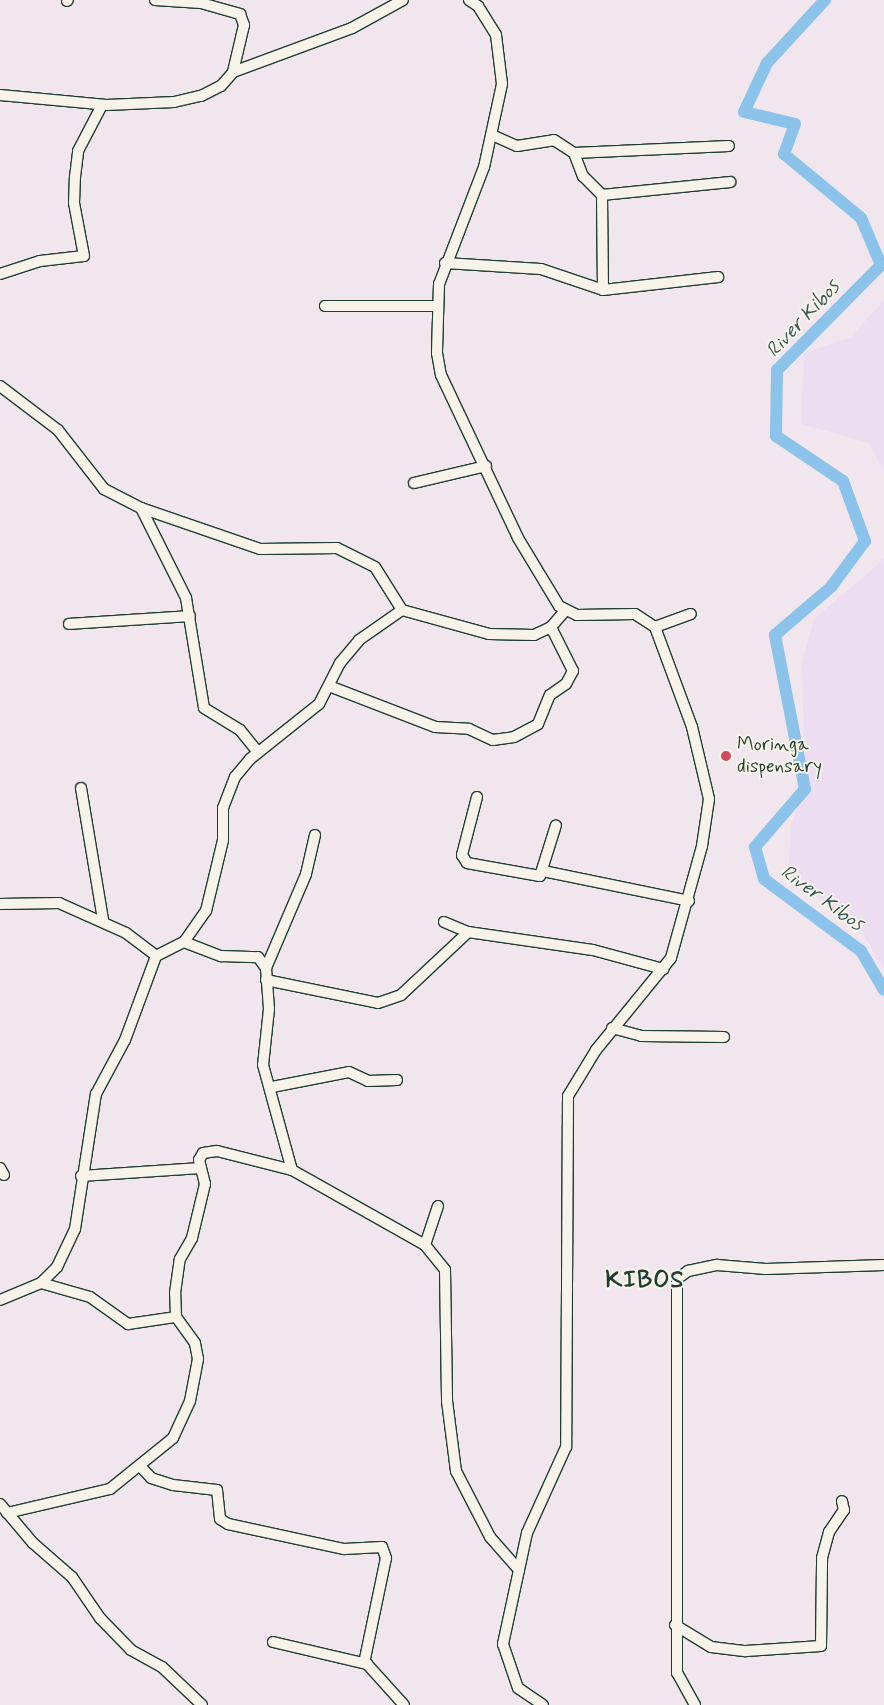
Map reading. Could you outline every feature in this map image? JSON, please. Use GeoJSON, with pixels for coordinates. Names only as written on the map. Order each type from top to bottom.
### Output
{"type":"FeatureCollection","features":[{"type":"Feature","properties":{"kind":"street"},"geometry":{"type":"LineString","coordinates":[[0,95],[102,105],[155,106],[201,96],[221,86],[233,72],[244,24],[240,14],[223,4],[155,0]]}},
{"type":"Feature","properties":{"kind":"street"},"geometry":{"type":"LineString","coordinates":[[233,72],[352,28],[403,0]]}},
{"type":"Feature","properties":{"kind":"street"},"geometry":{"type":"LineString","coordinates":[[469,0],[478,6],[496,35],[502,84],[492,135],[445,263],[438,306],[441,375],[486,466],[518,538],[565,611]]}},
{"type":"Feature","properties":{"kind":"street"},"geometry":{"type":"LineString","coordinates":[[0,274],[40,262],[84,256],[74,203],[78,151],[102,105]]}},
{"type":"Feature","properties":{"kind":"street"},"geometry":{"type":"LineString","coordinates":[[492,135],[517,146],[554,140],[574,153],[583,176],[602,195],[603,290]]}},
{"type":"Feature","properties":{"kind":"street"},"geometry":{"type":"LineString","coordinates":[[574,153],[729,146]]}},
{"type":"Feature","properties":{"kind":"street"},"geometry":{"type":"LineString","coordinates":[[602,195],[730,182]]}},
{"type":"Feature","properties":{"kind":"street"},"geometry":{"type":"LineString","coordinates":[[445,263],[541,269],[603,290],[718,277]]}},
{"type":"Feature","properties":{"kind":"street"},"geometry":{"type":"LineString","coordinates":[[324,306],[438,306]]}},
{"type":"Feature","properties":{"kind":"street"},"geometry":{"type":"LineString","coordinates":[[0,386],[58,430],[104,489],[140,508],[260,549],[321,546],[344,551],[375,567],[402,610],[504,637],[534,635],[551,627],[565,611]]}},
{"type":"Feature","properties":{"kind":"street"},"geometry":{"type":"LineString","coordinates":[[414,483],[486,466]]}},
{"type":"Feature","properties":{"kind":"street"},"geometry":{"type":"LineString","coordinates":[[140,508],[178,578],[190,616],[204,708],[240,730],[258,752]]}},
{"type":"Feature","properties":{"kind":"street"},"geometry":{"type":"LineString","coordinates":[[0,1300],[41,1282],[57,1267],[76,1229],[81,1176],[96,1094],[125,1040],[156,956],[184,942],[210,902],[229,787],[242,766],[313,711],[329,686],[340,663],[360,640],[402,610]]}},
{"type":"Feature","properties":{"kind":"street"},"geometry":{"type":"LineString","coordinates":[[525,1705],[522,1693],[511,1675],[503,1644],[532,1520],[566,1447],[568,1096],[612,1028],[663,970],[676,948],[708,818],[707,781],[655,627],[635,614],[565,611]]}},
{"type":"Feature","properties":{"kind":"street"},"geometry":{"type":"LineString","coordinates":[[655,627],[691,614]]}},
{"type":"Feature","properties":{"kind":"street"},"geometry":{"type":"LineString","coordinates":[[69,624],[190,616]]}},
{"type":"Feature","properties":{"kind":"street"},"geometry":{"type":"LineString","coordinates":[[329,686],[435,727],[469,729],[493,740],[514,737],[538,724],[550,695],[566,684],[573,670],[551,627]]}},
{"type":"Feature","properties":{"kind":"street"},"geometry":{"type":"LineString","coordinates":[[81,788],[102,895],[103,920]]}},
{"type":"Feature","properties":{"kind":"street"},"geometry":{"type":"LineString","coordinates":[[478,797],[463,860],[536,876],[543,871],[556,825]]}},
{"type":"Feature","properties":{"kind":"street"},"geometry":{"type":"LineString","coordinates":[[292,1170],[280,1139],[272,1087],[263,1065],[269,1009],[266,968],[306,874],[315,835]]}},
{"type":"Feature","properties":{"kind":"street"},"geometry":{"type":"LineString","coordinates":[[543,871],[689,901]]}},
{"type":"Feature","properties":{"kind":"street"},"geometry":{"type":"LineString","coordinates":[[0,904],[59,903],[103,920],[156,956]]}},
{"type":"Feature","properties":{"kind":"street"},"geometry":{"type":"LineString","coordinates":[[444,922],[468,932],[593,950],[663,970]]}},
{"type":"Feature","properties":{"kind":"street"},"geometry":{"type":"LineString","coordinates":[[266,980],[345,1000],[381,1002],[415,984],[468,932]]}},
{"type":"Feature","properties":{"kind":"street"},"geometry":{"type":"LineString","coordinates":[[184,942],[221,956],[258,957],[266,968]]}},
{"type":"Feature","properties":{"kind":"street"},"geometry":{"type":"LineString","coordinates":[[612,1028],[641,1036],[724,1037]]}},
{"type":"Feature","properties":{"kind":"street"},"geometry":{"type":"LineString","coordinates":[[272,1087],[349,1072],[368,1081],[397,1080]]}},
{"type":"Feature","properties":{"kind":"street"},"geometry":{"type":"LineString","coordinates":[[3,1508],[110,1489],[140,1466],[179,1429],[195,1382],[197,1349],[176,1317],[180,1259],[192,1238],[205,1184],[200,1168],[200,1160],[209,1151],[292,1170],[425,1244],[445,1270],[447,1401],[456,1471],[490,1537],[519,1570]]}},
{"type":"Feature","properties":{"kind":"street"},"geometry":{"type":"LineString","coordinates":[[81,1176],[200,1168]]}},
{"type":"Feature","properties":{"kind":"street"},"geometry":{"type":"LineString","coordinates":[[425,1244],[438,1206]]}},
{"type":"Feature","properties":{"kind":"street"},"geometry":{"type":"LineString","coordinates":[[694,1705],[677,1673],[675,1625],[677,1279],[688,1271],[717,1265],[766,1269],[884,1265]]}},
{"type":"Feature","properties":{"kind":"street"},"geometry":{"type":"LineString","coordinates":[[41,1282],[90,1297],[128,1324],[176,1317]]}},
{"type":"Feature","properties":{"kind":"street"},"geometry":{"type":"LineString","coordinates":[[140,1466],[151,1478],[174,1485],[217,1490],[220,1519],[228,1524],[344,1549],[382,1547],[386,1558],[364,1663]]}},
{"type":"Feature","properties":{"kind":"street"},"geometry":{"type":"LineString","coordinates":[[675,1625],[711,1647],[746,1651],[821,1646],[822,1558],[829,1532],[844,1510],[842,1501]]}},
{"type":"Feature","properties":{"kind":"street"},"geometry":{"type":"LineString","coordinates":[[3,1508],[72,1578],[100,1618],[131,1650],[162,1667],[202,1705]]}},
{"type":"Feature","properties":{"kind":"street"},"geometry":{"type":"LineString","coordinates":[[273,1642],[364,1663],[404,1705]]}},
{"type":"Feature","properties":{"kind":"street"},"geometry":{"type":"LineString","coordinates":[[522,1693],[543,1705]]}},
{"type":"Feature","properties":{"kind":"shaded area"},"geometry":{"type":"Polygon","coordinates":[[[884,300],[884,473],[869,443],[801,424],[804,353],[851,337],[884,300]]]}},
{"type":"Feature","properties":{"kind":"shaded area"},"geometry":{"type":"Polygon","coordinates":[[[884,559],[884,970],[859,927],[788,878],[791,824],[805,789],[802,662],[814,619],[884,559]]]}},
{"type":"Feature","properties":{"kind":"waterway","name":"River Kibos"},"geometry":{"type":"LineString","coordinates":[[825,0],[767,63],[744,112],[795,124],[784,154],[861,218],[881,265],[777,370],[776,436],[843,481],[865,541],[831,587],[775,635],[805,789],[755,847],[764,879],[861,951],[884,990]]}},
{"type":"Feature","properties":{"kind":"place","name":"Moringa dispensary"},"geometry":{"type":"Point","coordinates":[726,756]}},
{"type":"Feature","properties":{"kind":"district","name":"KIBOS"},"geometry":{"type":"Point","coordinates":[645,1281]}}]}
